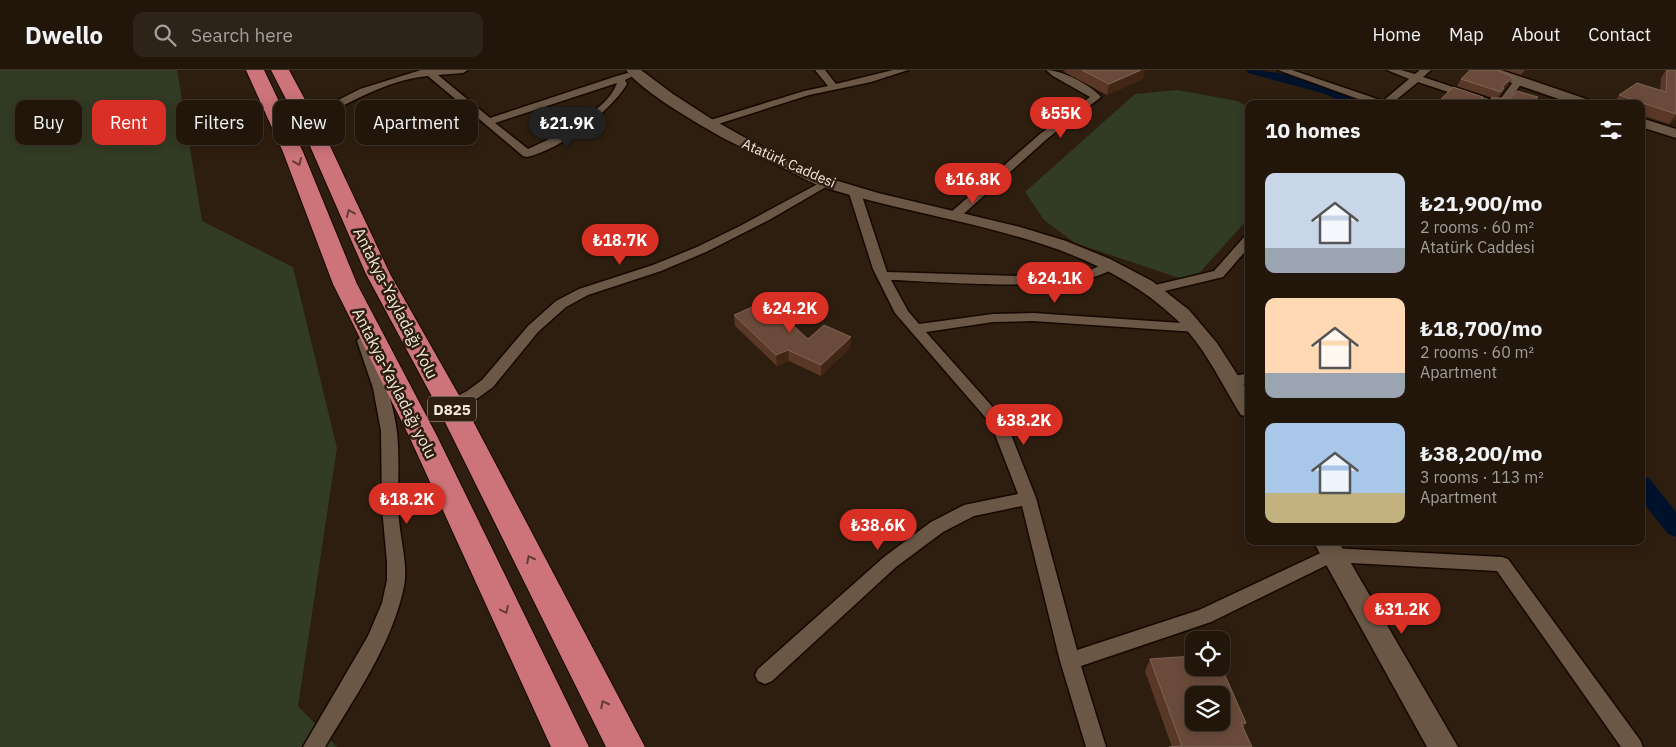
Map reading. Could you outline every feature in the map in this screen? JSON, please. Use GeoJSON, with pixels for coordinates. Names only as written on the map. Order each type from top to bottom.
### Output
{"type":"FeatureCollection","features":[{"type":"Feature","properties":{"kind":"highway","name":"Antakya-Yayladağı yolu"},"geometry":{"type":"LineString","coordinates":[[255,70],[297,160],[345,284],[424,436],[570,747]]}},
{"type":"Feature","properties":{"kind":"highway","name":"Antakya-Yayladağı Yolu"},"geometry":{"type":"LineString","coordinates":[[280,70],[296,100]]}},
{"type":"Feature","properties":{"kind":"highway","name":"Antakya-Yayladağı Yolu"},"geometry":{"type":"LineString","coordinates":[[319,145],[378,274],[451,406],[626,747]]}},
{"type":"Feature","properties":{"kind":"main road"},"geometry":{"type":"LineString","coordinates":[[1488,70],[1576,100]]}},
{"type":"Feature","properties":{"kind":"main road","name":"Atatürk Caddesi"},"geometry":{"type":"LineString","coordinates":[[630,74],[738,141],[827,182],[1059,244],[1110,265],[1152,290],[1196,328],[1245,404]]}},
{"type":"Feature","properties":{"kind":"main road"},"geometry":{"type":"LineString","coordinates":[[1645,123],[1675,133]]}},
{"type":"Feature","properties":{"kind":"main road"},"geometry":{"type":"LineString","coordinates":[[1328,548],[1443,747]]}},
{"type":"Feature","properties":{"kind":"street"},"geometry":{"type":"LineString","coordinates":[[344,100],[376,86],[428,72],[463,70]]}},
{"type":"Feature","properties":{"kind":"street"},"geometry":{"type":"LineString","coordinates":[[820,70],[834,87]]}},
{"type":"Feature","properties":{"kind":"street"},"geometry":{"type":"LineString","coordinates":[[708,124],[807,93],[903,70]]}},
{"type":"Feature","properties":{"kind":"street"},"geometry":{"type":"LineString","coordinates":[[954,216],[1044,136],[1096,97],[1092,92],[1057,76],[1051,70]]}},
{"type":"Feature","properties":{"kind":"street"},"geometry":{"type":"LineString","coordinates":[[1284,70],[1372,100]]}},
{"type":"Feature","properties":{"kind":"street"},"geometry":{"type":"LineString","coordinates":[[1392,70],[1482,100]]}},
{"type":"Feature","properties":{"kind":"street"},"geometry":{"type":"LineString","coordinates":[[1389,100],[1426,70]]}},
{"type":"Feature","properties":{"kind":"street"},"geometry":{"type":"LineString","coordinates":[[428,72],[527,154],[572,130],[615,97],[630,74]]}},
{"type":"Feature","properties":{"kind":"street"},"geometry":{"type":"LineString","coordinates":[[487,122],[630,74]]}},
{"type":"Feature","properties":{"kind":"street"},"geometry":{"type":"LineString","coordinates":[[1505,100],[1519,80]]}},
{"type":"Feature","properties":{"kind":"street"},"geometry":{"type":"LineString","coordinates":[[451,406],[478,391],[491,381],[548,313],[560,304],[586,291],[656,269],[723,241],[774,214],[827,182]]}},
{"type":"Feature","properties":{"kind":"street"},"geometry":{"type":"LineString","coordinates":[[854,190],[882,276],[902,314],[998,422],[1028,498],[1070,661],[1096,747]]}},
{"type":"Feature","properties":{"kind":"street"},"geometry":{"type":"LineString","coordinates":[[1152,290],[1218,274],[1245,244]]}},
{"type":"Feature","properties":{"kind":"street"},"geometry":{"type":"LineString","coordinates":[[882,276],[1048,281],[1087,276],[1110,265]]}},
{"type":"Feature","properties":{"kind":"street"},"geometry":{"type":"LineString","coordinates":[[313,747],[371,648],[391,603],[398,572],[391,521],[391,475],[387,419],[378,381],[345,284]]}},
{"type":"Feature","properties":{"kind":"street"},"geometry":{"type":"LineString","coordinates":[[916,329],[993,318],[1033,317],[1196,328]]}},
{"type":"Feature","properties":{"kind":"street"},"geometry":{"type":"LineString","coordinates":[[1230,381],[1245,379]]}},
{"type":"Feature","properties":{"kind":"street"},"geometry":{"type":"LineString","coordinates":[[765,674],[890,562],[937,527],[970,510],[1028,498]]}},
{"type":"Feature","properties":{"kind":"street"},"geometry":{"type":"LineString","coordinates":[[1070,661],[1204,616],[1328,548],[1502,564],[1633,747]]}},
{"type":"Feature","properties":{"kind":"green space"},"geometry":{"type":"Polygon","coordinates":[[[0,70],[177,70],[182,100],[176,100],[176,145],[189,145],[202,221],[293,267],[337,448],[298,706],[337,747],[0,747],[0,70]]]}},
{"type":"Feature","properties":{"kind":"green space"},"geometry":{"type":"Polygon","coordinates":[[[1177,90],[1237,101],[1245,105],[1245,222],[1191,282],[1075,243],[1044,220],[1025,192],[1135,94],[1177,90]]]}},
{"type":"Feature","properties":{"kind":"building"},"geometry":{"type":"Polygon","coordinates":[[[1082,70],[1141,70],[1109,84],[1082,70]]]}},
{"type":"Feature","properties":{"kind":"building"},"geometry":{"type":"Polygon","coordinates":[[[1470,70],[1496,70],[1513,77],[1502,87],[1504,88],[1501,92],[1461,79],[1470,70]]]}},
{"type":"Feature","properties":{"kind":"building"},"geometry":{"type":"Polygon","coordinates":[[[1667,70],[1676,70],[1676,114],[1645,104],[1645,100],[1634,100],[1619,95],[1637,83],[1666,92],[1667,70]]]}},
{"type":"Feature","properties":{"kind":"building"},"geometry":{"type":"Polygon","coordinates":[[[1453,87],[1483,97],[1480,100],[1440,100],[1453,87]]]}},
{"type":"Feature","properties":{"kind":"building"},"geometry":{"type":"Polygon","coordinates":[[[1517,91],[1538,97],[1535,100],[1497,100],[1491,98],[1511,98],[1517,91]]]}},
{"type":"Feature","properties":{"kind":"building"},"geometry":{"type":"Polygon","coordinates":[[[766,301],[808,339],[824,325],[851,337],[821,365],[788,350],[776,355],[734,315],[766,301]]]}},
{"type":"Feature","properties":{"kind":"building"},"geometry":{"type":"Polygon","coordinates":[[[1185,657],[1185,676],[1225,676],[1230,686],[1185,686],[1185,731],[1230,731],[1230,687],[1246,723],[1241,723],[1252,747],[1169,747],[1182,746],[1150,659],[1185,657]]]}},
{"type":"Feature","properties":{"kind":"waterway"},"geometry":{"type":"LineString","coordinates":[[1252,70],[1327,90],[1351,100]]}},
{"type":"Feature","properties":{"kind":"waterway"},"geometry":{"type":"LineString","coordinates":[[1645,489],[1676,528]]}}]}
